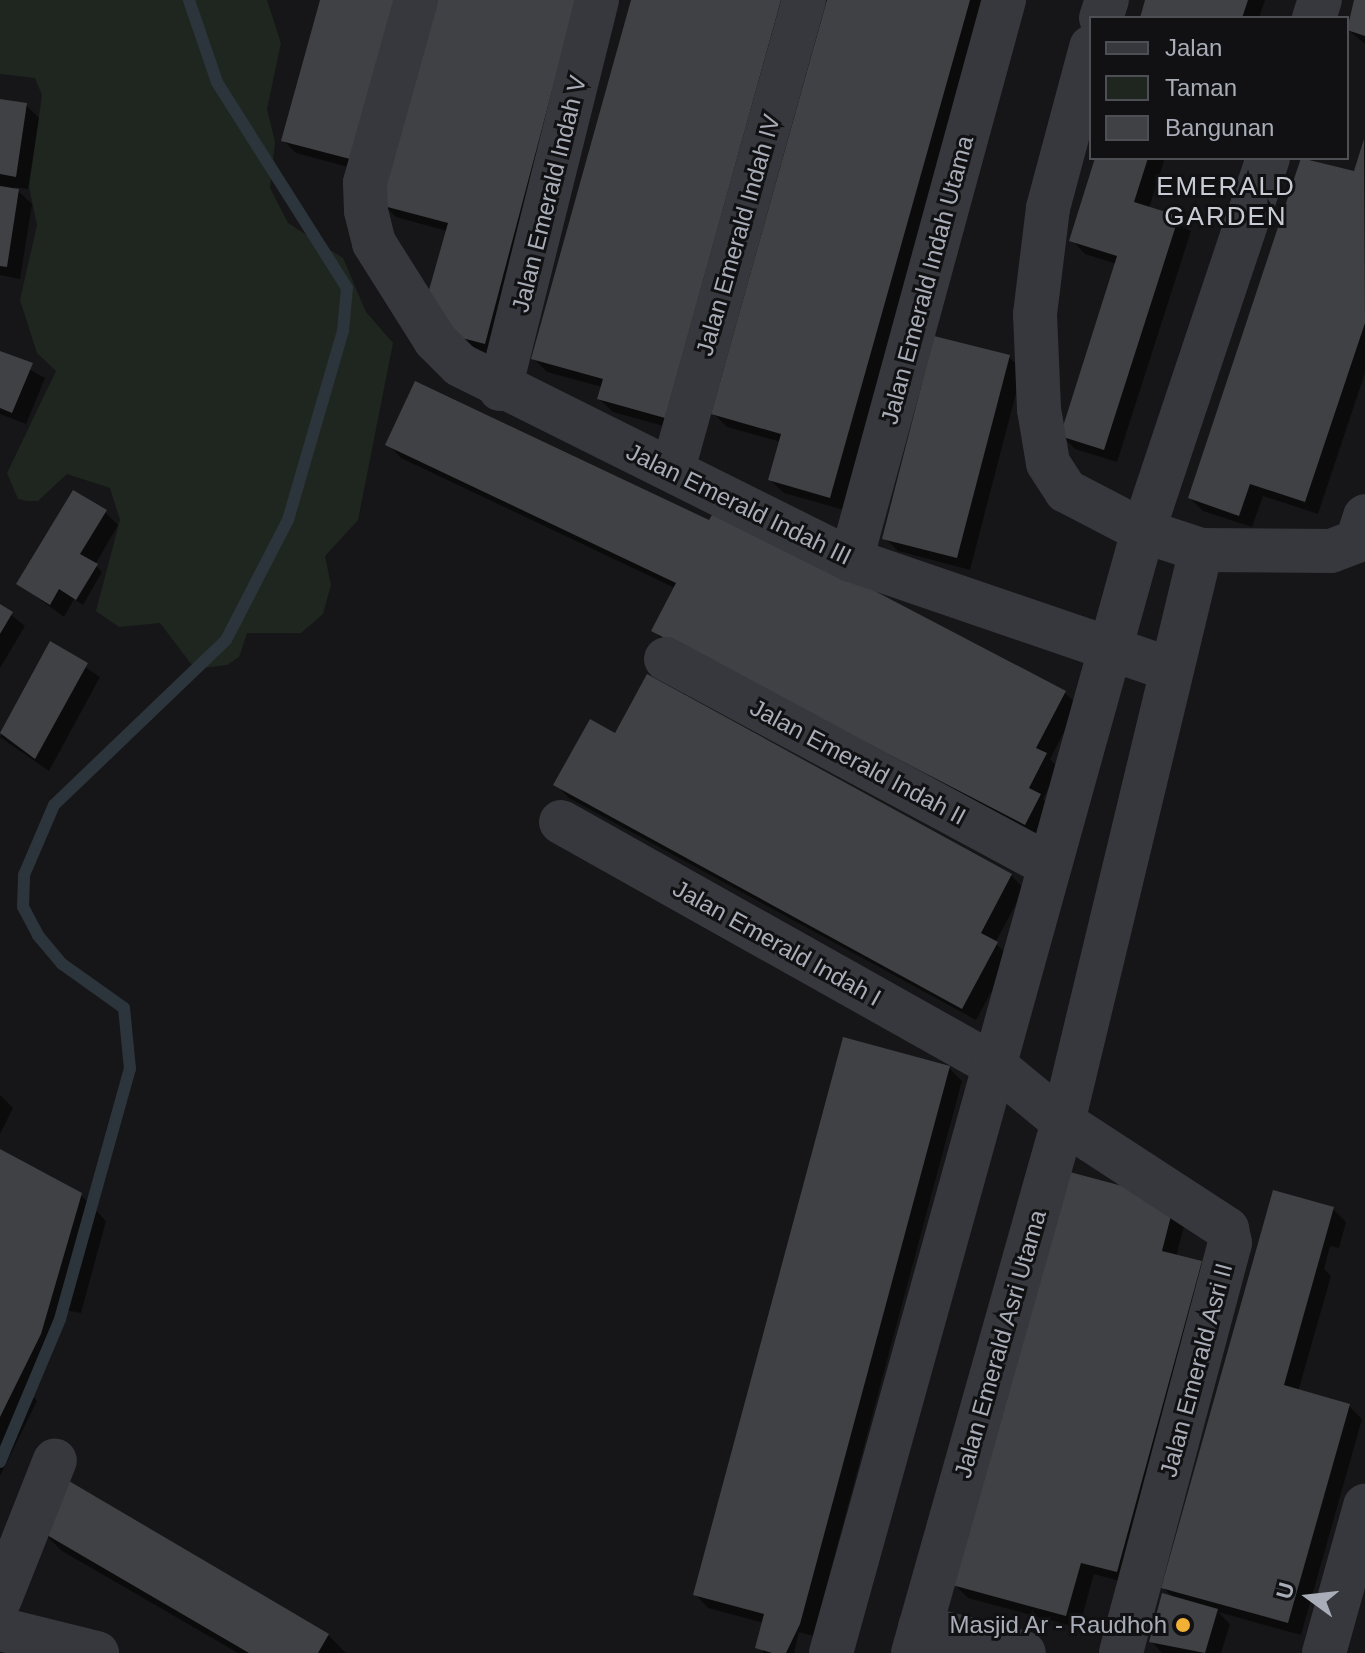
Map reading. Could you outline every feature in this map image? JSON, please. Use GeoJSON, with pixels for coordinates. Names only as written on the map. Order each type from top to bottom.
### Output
{"type":"FeatureCollection","features":[{"type":"Feature","properties":{"kind":"street","name":"Jalan Emerald Indah III"},"geometry":{"type":"LineString","coordinates":[[416,0],[365,183],[374,243],[435,340],[500,389],[673,469],[851,560],[1109,652],[1170,669]]}},
{"type":"Feature","properties":{"kind":"street","name":"Jalan Emerald Indah V"},"geometry":{"type":"LineString","coordinates":[[500,389],[597,0]]}},
{"type":"Feature","properties":{"kind":"street","name":"Jalan Emerald Indah IV"},"geometry":{"type":"LineString","coordinates":[[673,469],[804,0]]}},
{"type":"Feature","properties":{"kind":"street","name":"Jalan Emerald Indah Utama"},"geometry":{"type":"LineString","coordinates":[[851,560],[1004,0]]}},
{"type":"Feature","properties":{"kind":"street"},"geometry":{"type":"LineString","coordinates":[[1089,54],[1048,208],[1035,314],[1039,409],[1048,463],[1066,491],[1143,531],[1201,550],[1348,548],[1365,516]]}},
{"type":"Feature","properties":{"kind":"street"},"geometry":{"type":"LineString","coordinates":[[831,1653],[1143,531],[1267,160]]}},
{"type":"Feature","properties":{"kind":"street","name":"Jalan Emerald Asri Utama"},"geometry":{"type":"LineString","coordinates":[[916,1640],[1063,1122],[1201,550]]}},
{"type":"Feature","properties":{"kind":"street","name":"Jalan Emerald Indah II"},"geometry":{"type":"LineString","coordinates":[[666,659],[1049,865]]}},
{"type":"Feature","properties":{"kind":"street","name":"Jalan Emerald Indah I"},"geometry":{"type":"LineString","coordinates":[[561,822],[993,1064]]}},
{"type":"Feature","properties":{"kind":"street"},"geometry":{"type":"LineString","coordinates":[[993,1064],[1063,1122]]}},
{"type":"Feature","properties":{"kind":"street","name":"Jalan Emerald Asri II"},"geometry":{"type":"LineString","coordinates":[[1063,1122],[1222,1225],[1230,1243],[1121,1653]]}},
{"type":"Feature","properties":{"kind":"street"},"geometry":{"type":"LineString","coordinates":[[0,1599],[55,1460]]}},
{"type":"Feature","properties":{"kind":"street"},"geometry":{"type":"LineString","coordinates":[[1324,1653],[1365,1506]]}},
{"type":"Feature","properties":{"kind":"street"},"geometry":{"type":"LineString","coordinates":[[0,1629],[97,1653]]}},
{"type":"Feature","properties":{"kind":"street"},"geometry":{"type":"LineString","coordinates":[[916,1640],[1024,1653]]}},
{"type":"Feature","properties":{"kind":"green space"},"geometry":{"type":"Polygon","coordinates":[[[0,0],[267,0],[281,43],[267,109],[275,142],[270,188],[288,223],[343,258],[366,312],[393,343],[358,520],[325,556],[331,585],[323,614],[301,633],[247,633],[239,657],[227,665],[195,669],[160,623],[119,627],[96,611],[120,520],[110,488],[67,474],[38,501],[27,501],[18,499],[7,473],[56,371],[37,353],[20,300],[37,225],[29,187],[42,95],[35,78],[0,74],[0,0]]]}},
{"type":"Feature","properties":{"kind":"building"},"geometry":{"type":"Polygon","coordinates":[[[320,0],[395,0],[350,159],[281,141],[320,0]]]}},
{"type":"Feature","properties":{"kind":"building"},"geometry":{"type":"Polygon","coordinates":[[[434,0],[576,0],[485,344],[439,332],[429,290],[448,223],[380,205],[434,0]]]}},
{"type":"Feature","properties":{"kind":"building"},"geometry":{"type":"Polygon","coordinates":[[[631,0],[781,0],[665,418],[597,399],[603,379],[531,359],[631,0]]]}},
{"type":"Feature","properties":{"kind":"building"},"geometry":{"type":"Polygon","coordinates":[[[827,0],[970,0],[830,498],[768,480],[781,434],[711,414],[827,0]]]}},
{"type":"Feature","properties":{"kind":"building"},"geometry":{"type":"Polygon","coordinates":[[[1145,0],[1248,0],[1243,16],[1141,16],[1145,0]]]}},
{"type":"Feature","properties":{"kind":"building"},"geometry":{"type":"Polygon","coordinates":[[[1354,0],[1365,0],[1365,36],[1349,31],[1354,0]]]}},
{"type":"Feature","properties":{"kind":"building"},"geometry":{"type":"Polygon","coordinates":[[[0,99],[27,103],[16,177],[0,174],[0,99]]]}},
{"type":"Feature","properties":{"kind":"building"},"geometry":{"type":"Polygon","coordinates":[[[1364,139],[1365,323],[1305,502],[1250,484],[1239,516],[1188,498],[1300,160],[1354,171],[1364,139]]]}},
{"type":"Feature","properties":{"kind":"building"},"geometry":{"type":"Polygon","coordinates":[[[1094,160],[1147,160],[1134,202],[1179,216],[1104,450],[1060,436],[1117,256],[1069,241],[1094,160]]]}},
{"type":"Feature","properties":{"kind":"building"},"geometry":{"type":"Polygon","coordinates":[[[0,186],[19,189],[7,267],[0,266],[0,186]]]}},
{"type":"Feature","properties":{"kind":"building"},"geometry":{"type":"Polygon","coordinates":[[[934,336],[1010,355],[957,558],[882,539],[934,336]]]}},
{"type":"Feature","properties":{"kind":"building"},"geometry":{"type":"Polygon","coordinates":[[[0,351],[33,363],[12,413],[0,408],[0,351]]]}},
{"type":"Feature","properties":{"kind":"building"},"geometry":{"type":"Polygon","coordinates":[[[415,381],[709,520],[716,508],[1066,691],[1036,748],[1047,753],[1029,788],[1041,794],[1025,825],[651,631],[676,583],[385,445],[415,381]]]}},
{"type":"Feature","properties":{"kind":"building"},"geometry":{"type":"Polygon","coordinates":[[[73,490],[107,510],[80,554],[98,564],[76,600],[59,589],[50,605],[16,584],[73,490]]]}},
{"type":"Feature","properties":{"kind":"building"},"geometry":{"type":"Polygon","coordinates":[[[0,604],[13,612],[0,634],[0,604]]]}},
{"type":"Feature","properties":{"kind":"building"},"geometry":{"type":"Polygon","coordinates":[[[50,641],[88,663],[35,759],[0,733],[50,641]]]}},
{"type":"Feature","properties":{"kind":"building"},"geometry":{"type":"Polygon","coordinates":[[[647,674],[1012,874],[981,933],[998,942],[962,1009],[553,785],[590,719],[615,733],[647,674]]]}},
{"type":"Feature","properties":{"kind":"building"},"geometry":{"type":"Polygon","coordinates":[[[843,1037],[950,1066],[800,1624],[786,1653],[772,1653],[755,1648],[764,1614],[693,1595],[843,1037]]]}},
{"type":"Feature","properties":{"kind":"building"},"geometry":{"type":"Polygon","coordinates":[[[0,1149],[82,1193],[41,1334],[0,1417],[0,1149]]]}},
{"type":"Feature","properties":{"kind":"building"},"geometry":{"type":"Polygon","coordinates":[[[1066,1171],[1175,1200],[1162,1251],[1202,1261],[1117,1572],[1081,1563],[1066,1616],[952,1585],[1066,1171]]]}},
{"type":"Feature","properties":{"kind":"building"},"geometry":{"type":"Polygon","coordinates":[[[1273,1190],[1334,1207],[1284,1385],[1350,1404],[1288,1623],[1161,1588],[1273,1190]]]}},
{"type":"Feature","properties":{"kind":"building"},"geometry":{"type":"Polygon","coordinates":[[[69,1481],[329,1634],[318,1653],[249,1653],[40,1531],[69,1481]]]}},
{"type":"Feature","properties":{"kind":"building","name":"Masjid Ar - Raudhoh"},"geometry":{"type":"Polygon","coordinates":[[[1162,1593],[1218,1609],[1205,1653],[1149,1642],[1162,1593]]]}},
{"type":"Feature","properties":{"kind":"waterway"},"geometry":{"type":"LineString","coordinates":[[0,1462],[60,1319],[130,1069],[124,1008],[62,964],[38,935],[23,907],[24,875],[54,805],[226,640],[288,520],[343,331],[347,288],[217,82],[189,0]]}},
{"type":"Feature","properties":{"kind":"place","name":"Masjid Ar - Raudhoh"},"geometry":{"type":"Point","coordinates":[1183,1625]}},
{"type":"Feature","properties":{"kind":"district","name":"EMERALD GARDEN"},"geometry":{"type":"Point","coordinates":[1226,202]}}]}
